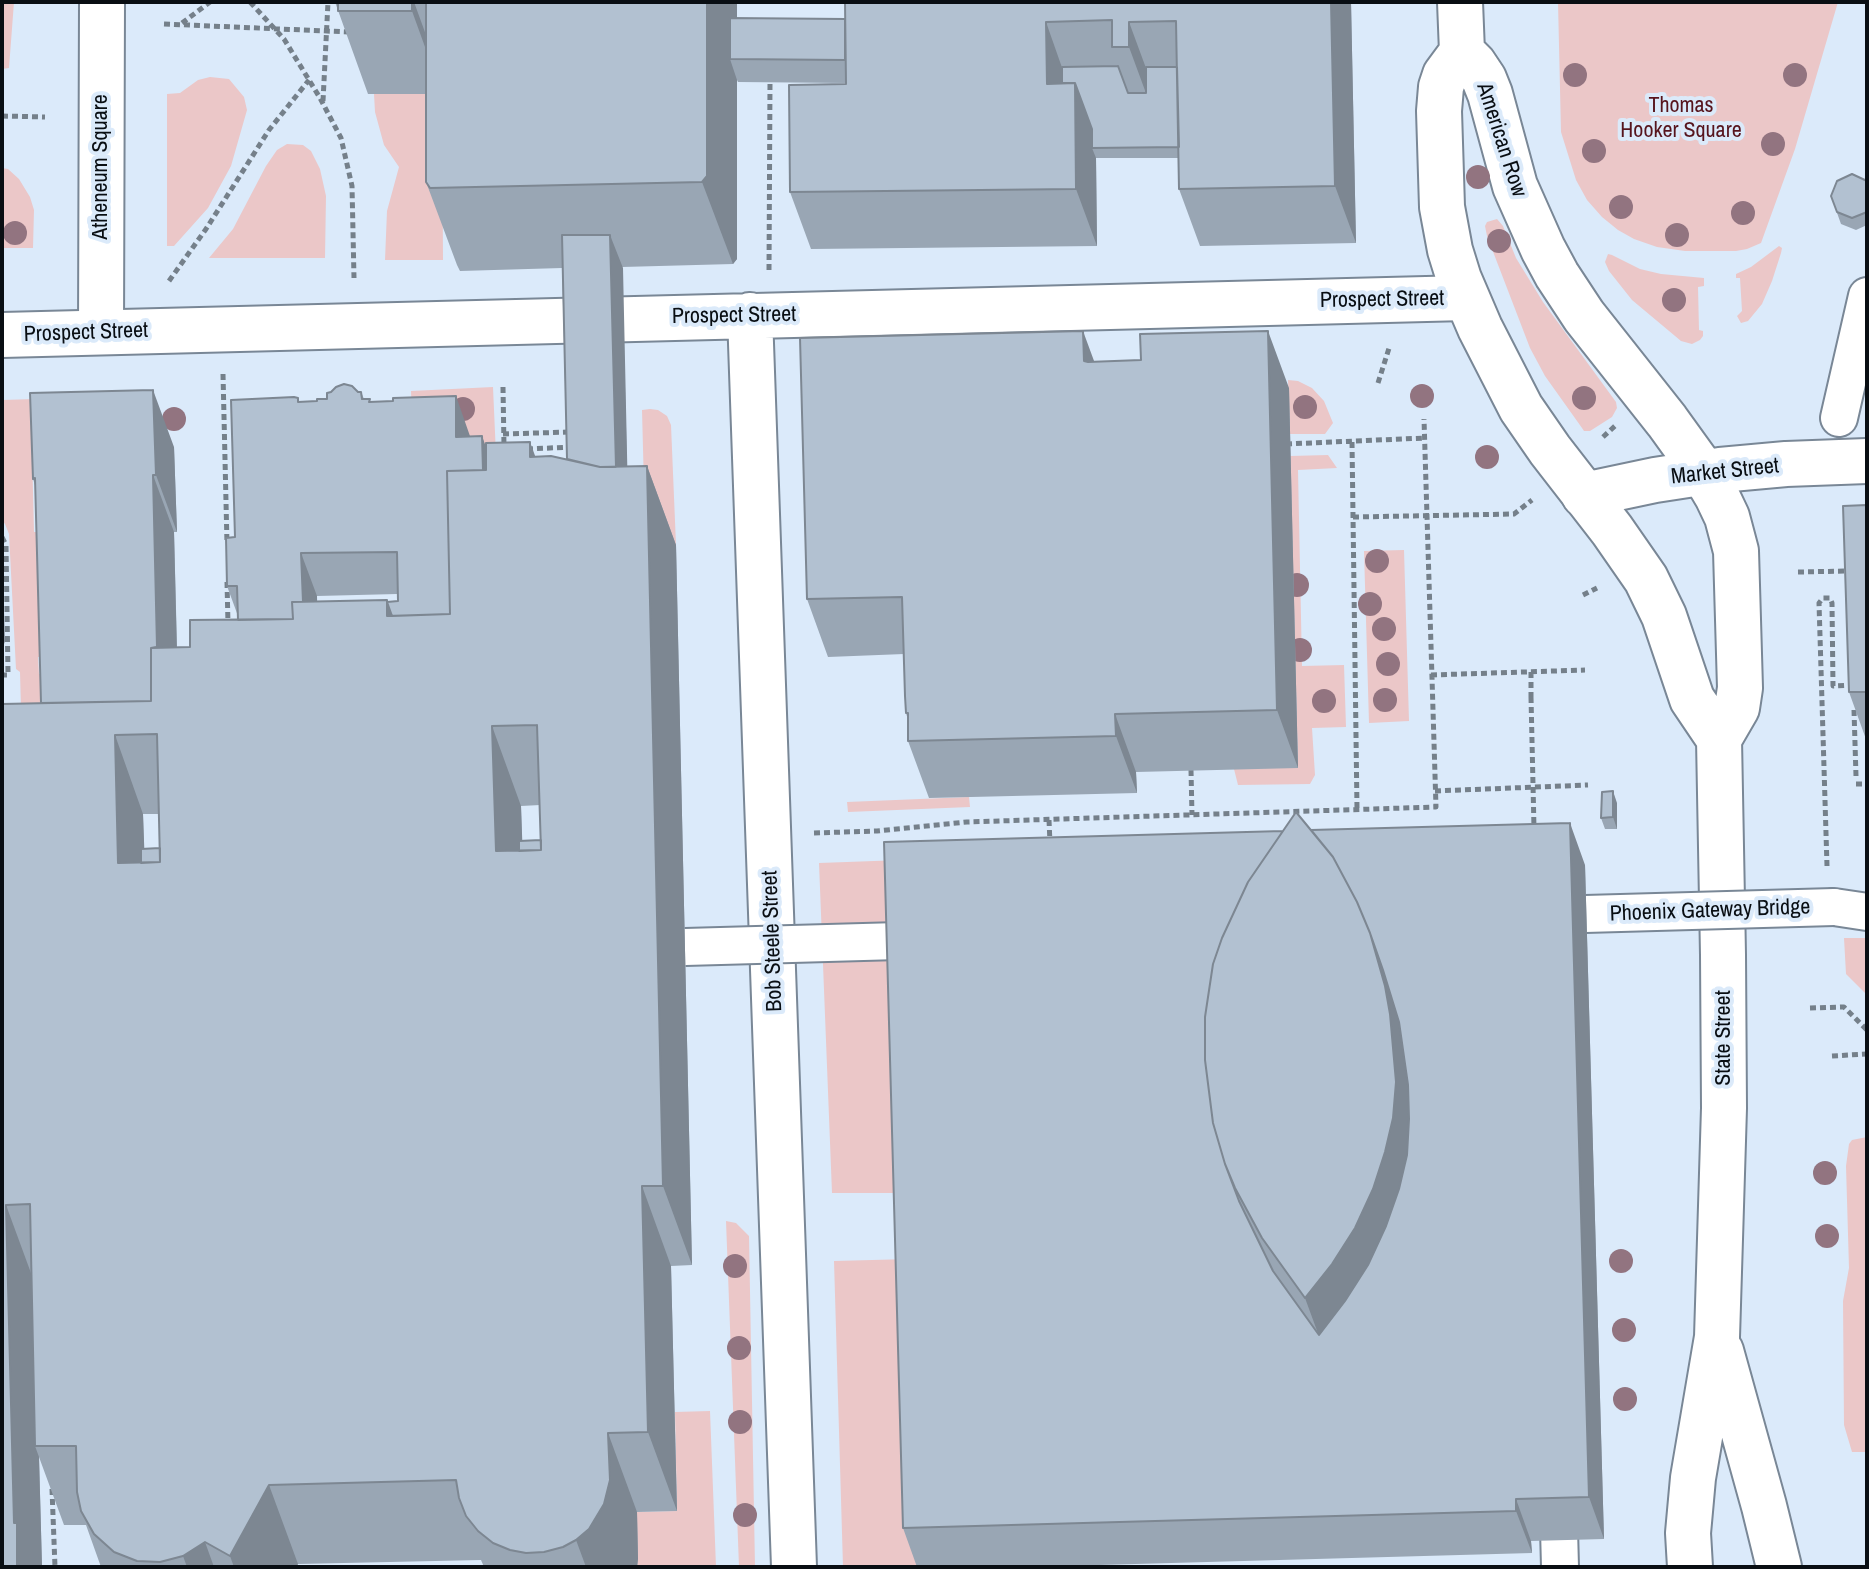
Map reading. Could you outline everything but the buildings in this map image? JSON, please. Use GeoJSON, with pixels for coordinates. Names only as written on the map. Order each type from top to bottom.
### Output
{"type":"FeatureCollection","features":[{"type":"Feature","properties":{"kind":"street","name":"Atheneum Square"},"geometry":{"type":"LineString","coordinates":[[101,332],[102,2]]}},
{"type":"Feature","properties":{"kind":"street"},"geometry":{"type":"LineString","coordinates":[[1460,2],[1462,52]]}},
{"type":"Feature","properties":{"kind":"street","name":"American Row"},"geometry":{"type":"LineString","coordinates":[[1584,495],[1521,408],[1466,298],[1450,250],[1441,195],[1439,111],[1445,75],[1462,52],[1484,79],[1519,197],[1535,236],[1557,275],[1584,316],[1667,421],[1703,473]]}},
{"type":"Feature","properties":{"kind":"street"},"geometry":{"type":"LineString","coordinates":[[1839,418],[1867,296]]}},
{"type":"Feature","properties":{"kind":"street","name":"Prospect Street"},"geometry":{"type":"LineString","coordinates":[[2,335],[1466,298]]}},
{"type":"Feature","properties":{"kind":"street","name":"Bob Steele Street"},"geometry":{"type":"LineString","coordinates":[[750,315],[794,1567]]}},
{"type":"Feature","properties":{"kind":"street","name":"Market Street"},"geometry":{"type":"LineString","coordinates":[[1584,495],[1703,473],[1786,464],[1867,461]]}},
{"type":"Feature","properties":{"kind":"street","name":"State Street"},"geometry":{"type":"LineString","coordinates":[[1690,1567],[1688,1533],[1693,1478],[1717,1337],[1724,1108],[1719,739],[1737,708],[1740,692],[1738,561],[1727,517],[1703,473]]}},
{"type":"Feature","properties":{"kind":"street"},"geometry":{"type":"LineString","coordinates":[[1584,495],[1646,579],[1664,616],[1692,699],[1719,739]]}},
{"type":"Feature","properties":{"kind":"street","name":"Phoenix Gateway Bridge"},"geometry":{"type":"LineString","coordinates":[[1571,917],[1843,909]]}},
{"type":"Feature","properties":{"kind":"street"},"geometry":{"type":"LineString","coordinates":[[670,948],[913,940]]}},
{"type":"Feature","properties":{"kind":"street","name":"State Street"},"geometry":{"type":"LineString","coordinates":[[1717,1337],[1779,1567]]}},
{"type":"Feature","properties":{"kind":"street"},"geometry":{"type":"LineString","coordinates":[[1557,1459],[1559,1553]]}},
{"type":"Feature","properties":{"kind":"path"},"geometry":{"type":"LineString","coordinates":[[179,24],[210,2]]}},
{"type":"Feature","properties":{"kind":"path"},"geometry":{"type":"LineString","coordinates":[[250,2],[284,39],[341,138],[352,186],[354,278]]}},
{"type":"Feature","properties":{"kind":"path"},"geometry":{"type":"LineString","coordinates":[[323,103],[328,2]]}},
{"type":"Feature","properties":{"kind":"path"},"geometry":{"type":"LineString","coordinates":[[164,24],[350,32]]}},
{"type":"Feature","properties":{"kind":"path"},"geometry":{"type":"LineString","coordinates":[[169,281],[269,130],[309,80]]}},
{"type":"Feature","properties":{"kind":"path"},"geometry":{"type":"LineString","coordinates":[[769,270],[770,82]]}},
{"type":"Feature","properties":{"kind":"path"},"geometry":{"type":"LineString","coordinates":[[2,116],[45,117]]}},
{"type":"Feature","properties":{"kind":"path"},"geometry":{"type":"LineString","coordinates":[[223,329],[227,556]]}},
{"type":"Feature","properties":{"kind":"path"},"geometry":{"type":"LineString","coordinates":[[1378,383],[1391,344]]}},
{"type":"Feature","properties":{"kind":"path"},"geometry":{"type":"LineString","coordinates":[[503,387],[504,449]]}},
{"type":"Feature","properties":{"kind":"path"},"geometry":{"type":"LineString","coordinates":[[814,833],[877,831],[967,822],[1436,807],[1424,419]]}},
{"type":"Feature","properties":{"kind":"path"},"geometry":{"type":"LineString","coordinates":[[503,434],[578,432]]}},
{"type":"Feature","properties":{"kind":"path"},"geometry":{"type":"LineString","coordinates":[[1275,445],[1425,438]]}},
{"type":"Feature","properties":{"kind":"path"},"geometry":{"type":"LineString","coordinates":[[1352,442],[1357,809]]}},
{"type":"Feature","properties":{"kind":"path"},"geometry":{"type":"LineString","coordinates":[[523,450],[578,447]]}},
{"type":"Feature","properties":{"kind":"path"},"geometry":{"type":"LineString","coordinates":[[1353,517],[1514,514],[1536,497]]}},
{"type":"Feature","properties":{"kind":"path"},"geometry":{"type":"LineString","coordinates":[[2,537],[6,545],[8,675],[2,675]]}},
{"type":"Feature","properties":{"kind":"path"},"geometry":{"type":"LineString","coordinates":[[1798,572],[1857,570]]}},
{"type":"Feature","properties":{"kind":"path"},"geometry":{"type":"LineString","coordinates":[[227,572],[228,636]]}},
{"type":"Feature","properties":{"kind":"path"},"geometry":{"type":"LineString","coordinates":[[1843,909],[1819,603],[1825,597],[1830,598],[1832,603],[1833,686],[1853,685]]}},
{"type":"Feature","properties":{"kind":"path"},"geometry":{"type":"LineString","coordinates":[[1431,675],[1585,670]]}},
{"type":"Feature","properties":{"kind":"path"},"geometry":{"type":"LineString","coordinates":[[1531,672],[1534,838]]}},
{"type":"Feature","properties":{"kind":"path"},"geometry":{"type":"LineString","coordinates":[[1854,710],[1856,776]]}},
{"type":"Feature","properties":{"kind":"path"},"geometry":{"type":"LineString","coordinates":[[1191,770],[1192,815]]}},
{"type":"Feature","properties":{"kind":"path"},"geometry":{"type":"LineString","coordinates":[[1856,784],[1867,784]]}},
{"type":"Feature","properties":{"kind":"path"},"geometry":{"type":"LineString","coordinates":[[1435,791],[1588,785]]}},
{"type":"Feature","properties":{"kind":"path"},"geometry":{"type":"LineString","coordinates":[[1049,820],[1050,850]]}},
{"type":"Feature","properties":{"kind":"path"},"geometry":{"type":"LineString","coordinates":[[1810,1008],[1844,1007],[1867,1030]]}},
{"type":"Feature","properties":{"kind":"path"},"geometry":{"type":"LineString","coordinates":[[1832,1056],[1867,1054]]}},
{"type":"Feature","properties":{"kind":"path"},"geometry":{"type":"LineString","coordinates":[[52,1488],[55,1567]]}},
{"type":"Feature","properties":{"kind":"green space"},"geometry":{"type":"Polygon","coordinates":[[[2,2],[14,2],[9,68],[2,69],[2,2]]]}},
{"type":"Feature","properties":{"kind":"green space","name":"Thomas Hooker Square"},"geometry":{"type":"Polygon","coordinates":[[[1558,2],[1838,2],[1795,149],[1761,243],[1736,251],[1685,251],[1657,247],[1618,230],[1587,200],[1576,180],[1561,132],[1558,2]]]}},
{"type":"Feature","properties":{"kind":"green space"},"geometry":{"type":"Polygon","coordinates":[[[210,77],[229,79],[244,97],[247,110],[231,166],[208,208],[174,246],[167,246],[167,94],[180,93],[198,80],[210,77]]]}},
{"type":"Feature","properties":{"kind":"green space"},"geometry":{"type":"Polygon","coordinates":[[[374,94],[442,94],[443,260],[385,260],[387,211],[399,167],[384,145],[375,112],[374,94]]]}},
{"type":"Feature","properties":{"kind":"green space"},"geometry":{"type":"Polygon","coordinates":[[[287,144],[303,145],[311,151],[320,169],[326,196],[325,258],[209,258],[233,229],[266,166],[277,150],[287,144]]]}},
{"type":"Feature","properties":{"kind":"green space"},"geometry":{"type":"Polygon","coordinates":[[[2,168],[8,169],[19,179],[30,197],[34,210],[33,248],[2,248],[2,168]]]}},
{"type":"Feature","properties":{"kind":"green space"},"geometry":{"type":"Polygon","coordinates":[[[1497,219],[1543,302],[1616,402],[1617,408],[1612,417],[1590,431],[1584,431],[1545,376],[1530,348],[1487,236],[1487,222],[1497,219]]]}},
{"type":"Feature","properties":{"kind":"green space"},"geometry":{"type":"Polygon","coordinates":[[[1779,246],[1781,253],[1762,304],[1748,321],[1741,323],[1737,316],[1742,311],[1740,278],[1736,278],[1736,274],[1779,246]]]}},
{"type":"Feature","properties":{"kind":"green space"},"geometry":{"type":"Polygon","coordinates":[[[1608,254],[1640,269],[1704,278],[1704,286],[1698,287],[1699,330],[1703,331],[1700,340],[1692,344],[1681,341],[1632,300],[1609,271],[1605,262],[1608,254]]]}},
{"type":"Feature","properties":{"kind":"green space"},"geometry":{"type":"Polygon","coordinates":[[[1288,380],[1312,388],[1324,401],[1333,423],[1325,434],[1290,434],[1288,380]]]}},
{"type":"Feature","properties":{"kind":"green space"},"geometry":{"type":"Polygon","coordinates":[[[493,387],[497,478],[413,441],[411,391],[493,387]]]}},
{"type":"Feature","properties":{"kind":"green space"},"geometry":{"type":"Polygon","coordinates":[[[35,399],[32,452],[34,532],[47,532],[49,657],[38,657],[39,674],[61,674],[23,783],[20,672],[16,669],[9,534],[2,520],[2,400],[35,399]]]}},
{"type":"Feature","properties":{"kind":"green space"},"geometry":{"type":"Polygon","coordinates":[[[650,409],[667,416],[671,425],[676,545],[662,545],[644,487],[642,410],[650,409]]]}},
{"type":"Feature","properties":{"kind":"green space"},"geometry":{"type":"Polygon","coordinates":[[[1328,455],[1337,468],[1298,470],[1302,666],[1344,665],[1346,727],[1312,728],[1315,775],[1310,784],[1238,785],[1234,769],[1298,767],[1290,456],[1328,455]]]}},
{"type":"Feature","properties":{"kind":"green space"},"geometry":{"type":"Polygon","coordinates":[[[1404,550],[1409,721],[1369,723],[1364,551],[1404,550]]]}},
{"type":"Feature","properties":{"kind":"green space"},"geometry":{"type":"Polygon","coordinates":[[[969,797],[970,807],[848,812],[847,802],[969,797]]]}},
{"type":"Feature","properties":{"kind":"green space"},"geometry":{"type":"Polygon","coordinates":[[[902,860],[908,1193],[832,1193],[819,863],[902,860]]]}},
{"type":"Feature","properties":{"kind":"green space"},"geometry":{"type":"Polygon","coordinates":[[[1844,938],[1867,938],[1867,995],[1846,974],[1844,938]]]}},
{"type":"Feature","properties":{"kind":"green space"},"geometry":{"type":"Polygon","coordinates":[[[1867,1137],[1867,1452],[1852,1452],[1844,1425],[1843,1301],[1849,1268],[1846,1166],[1849,1144],[1852,1140],[1867,1137]]]}},
{"type":"Feature","properties":{"kind":"green space"},"geometry":{"type":"Polygon","coordinates":[[[726,1221],[736,1223],[749,1236],[755,1567],[739,1567],[726,1221]]]}},
{"type":"Feature","properties":{"kind":"green space"},"geometry":{"type":"Polygon","coordinates":[[[910,1259],[918,1567],[843,1567],[834,1261],[910,1259]]]}},
{"type":"Feature","properties":{"kind":"green space"},"geometry":{"type":"Polygon","coordinates":[[[710,1411],[716,1567],[637,1567],[637,1512],[677,1511],[675,1412],[710,1411]]]}}]}
